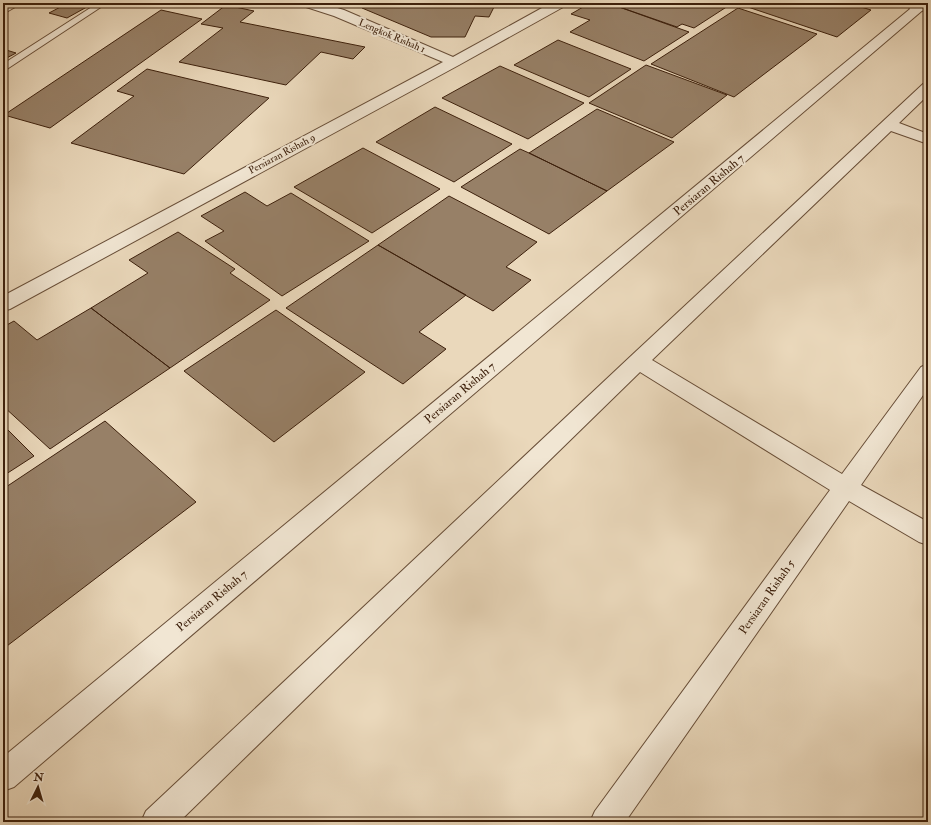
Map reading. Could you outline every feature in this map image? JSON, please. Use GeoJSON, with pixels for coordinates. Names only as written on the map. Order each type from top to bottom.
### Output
{"type":"FeatureCollection","features":[{"type":"Feature","properties":{"kind":"street","name":"Lengkok Rishah 1"},"geometry":{"type":"LineString","coordinates":[[308,3],[339,13],[454,62]]}},
{"type":"Feature","properties":{"kind":"street","name":"Persiaran Rishah 9"},"geometry":{"type":"LineString","coordinates":[[4,303],[454,62],[560,3]]}},
{"type":"Feature","properties":{"kind":"street","name":"Persiaran Rishah 7"},"geometry":{"type":"LineString","coordinates":[[3,776],[919,7]]}},
{"type":"Feature","properties":{"kind":"street"},"geometry":{"type":"LineString","coordinates":[[157,822],[638,361],[928,87]]}},
{"type":"Feature","properties":{"kind":"street"},"geometry":{"type":"LineString","coordinates":[[889,124],[928,139]]}},
{"type":"Feature","properties":{"kind":"street"},"geometry":{"type":"LineString","coordinates":[[638,361],[844,487],[928,534]]}},
{"type":"Feature","properties":{"kind":"street","name":"Persiaran Rishah 5"},"geometry":{"type":"LineString","coordinates":[[606,822],[844,487],[928,372]]}},
{"type":"Feature","properties":{"kind":"lane"},"geometry":{"type":"LineString","coordinates":[[3,12],[18,3]]}},
{"type":"Feature","properties":{"kind":"lane"},"geometry":{"type":"LineString","coordinates":[[4,66],[103,3]]}},
{"type":"Feature","properties":{"kind":"building"},"geometry":{"type":"Polygon","coordinates":[[[68,3],[94,3],[67,18],[49,13],[68,3]]]}},
{"type":"Feature","properties":{"kind":"building"},"geometry":{"type":"Polygon","coordinates":[[[366,3],[496,3],[489,17],[475,16],[465,37],[431,37],[362,8],[366,3]]]}},
{"type":"Feature","properties":{"kind":"building"},"geometry":{"type":"Polygon","coordinates":[[[590,3],[608,3],[689,32],[644,61],[570,32],[590,20],[571,14],[590,3]]]}},
{"type":"Feature","properties":{"kind":"building"},"geometry":{"type":"Polygon","coordinates":[[[608,3],[719,3],[728,6],[694,28],[682,24],[677,27],[608,3]]]}},
{"type":"Feature","properties":{"kind":"building"},"geometry":{"type":"Polygon","coordinates":[[[848,3],[871,10],[837,37],[739,4],[848,3]]]}},
{"type":"Feature","properties":{"kind":"building"},"geometry":{"type":"Polygon","coordinates":[[[226,5],[254,11],[240,22],[365,47],[353,59],[321,52],[286,85],[179,62],[223,28],[201,24],[226,5]]]}},
{"type":"Feature","properties":{"kind":"building"},"geometry":{"type":"Polygon","coordinates":[[[738,8],[817,34],[734,97],[651,64],[738,8]]]}},
{"type":"Feature","properties":{"kind":"building"},"geometry":{"type":"Polygon","coordinates":[[[161,10],[202,19],[50,128],[4,115],[161,10]]]}},
{"type":"Feature","properties":{"kind":"building"},"geometry":{"type":"Polygon","coordinates":[[[558,40],[631,69],[589,97],[514,65],[558,40]]]}},
{"type":"Feature","properties":{"kind":"building"},"geometry":{"type":"Polygon","coordinates":[[[3,49],[16,53],[3,60],[3,49]]]}},
{"type":"Feature","properties":{"kind":"building"},"geometry":{"type":"Polygon","coordinates":[[[646,65],[727,95],[672,138],[589,103],[646,65]]]}},
{"type":"Feature","properties":{"kind":"building"},"geometry":{"type":"Polygon","coordinates":[[[500,66],[584,103],[528,139],[442,98],[500,66]]]}},
{"type":"Feature","properties":{"kind":"building"},"geometry":{"type":"Polygon","coordinates":[[[147,69],[269,98],[184,174],[71,143],[134,96],[117,91],[147,69]]]}},
{"type":"Feature","properties":{"kind":"building"},"geometry":{"type":"Polygon","coordinates":[[[435,107],[512,144],[454,182],[376,142],[435,107]]]}},
{"type":"Feature","properties":{"kind":"building"},"geometry":{"type":"Polygon","coordinates":[[[597,109],[674,142],[607,191],[529,153],[597,109]]]}},
{"type":"Feature","properties":{"kind":"building"},"geometry":{"type":"Polygon","coordinates":[[[363,148],[440,189],[372,233],[294,187],[363,148]]]}},
{"type":"Feature","properties":{"kind":"building"},"geometry":{"type":"Polygon","coordinates":[[[520,149],[607,191],[549,234],[461,187],[520,149]]]}},
{"type":"Feature","properties":{"kind":"building"},"geometry":{"type":"Polygon","coordinates":[[[245,192],[267,206],[291,193],[369,241],[282,296],[205,241],[224,231],[201,216],[245,192]]]}},
{"type":"Feature","properties":{"kind":"building"},"geometry":{"type":"Polygon","coordinates":[[[449,196],[537,242],[506,267],[531,280],[493,311],[378,245],[449,196]]]}},
{"type":"Feature","properties":{"kind":"building"},"geometry":{"type":"Polygon","coordinates":[[[178,232],[235,269],[230,273],[270,300],[170,368],[91,308],[148,273],[129,260],[178,232]]]}},
{"type":"Feature","properties":{"kind":"building"},"geometry":{"type":"Polygon","coordinates":[[[378,245],[466,295],[419,332],[446,349],[403,384],[286,308],[378,245]]]}},
{"type":"Feature","properties":{"kind":"building"},"geometry":{"type":"Polygon","coordinates":[[[91,308],[170,368],[50,449],[3,406],[3,327],[14,321],[37,340],[91,308]]]}},
{"type":"Feature","properties":{"kind":"building"},"geometry":{"type":"Polygon","coordinates":[[[276,310],[365,372],[274,442],[184,371],[276,310]]]}},
{"type":"Feature","properties":{"kind":"building"},"geometry":{"type":"Polygon","coordinates":[[[105,421],[196,502],[3,649],[3,489],[105,421]]]}},
{"type":"Feature","properties":{"kind":"building"},"geometry":{"type":"Polygon","coordinates":[[[3,425],[34,456],[3,476],[3,425]]]}}]}
